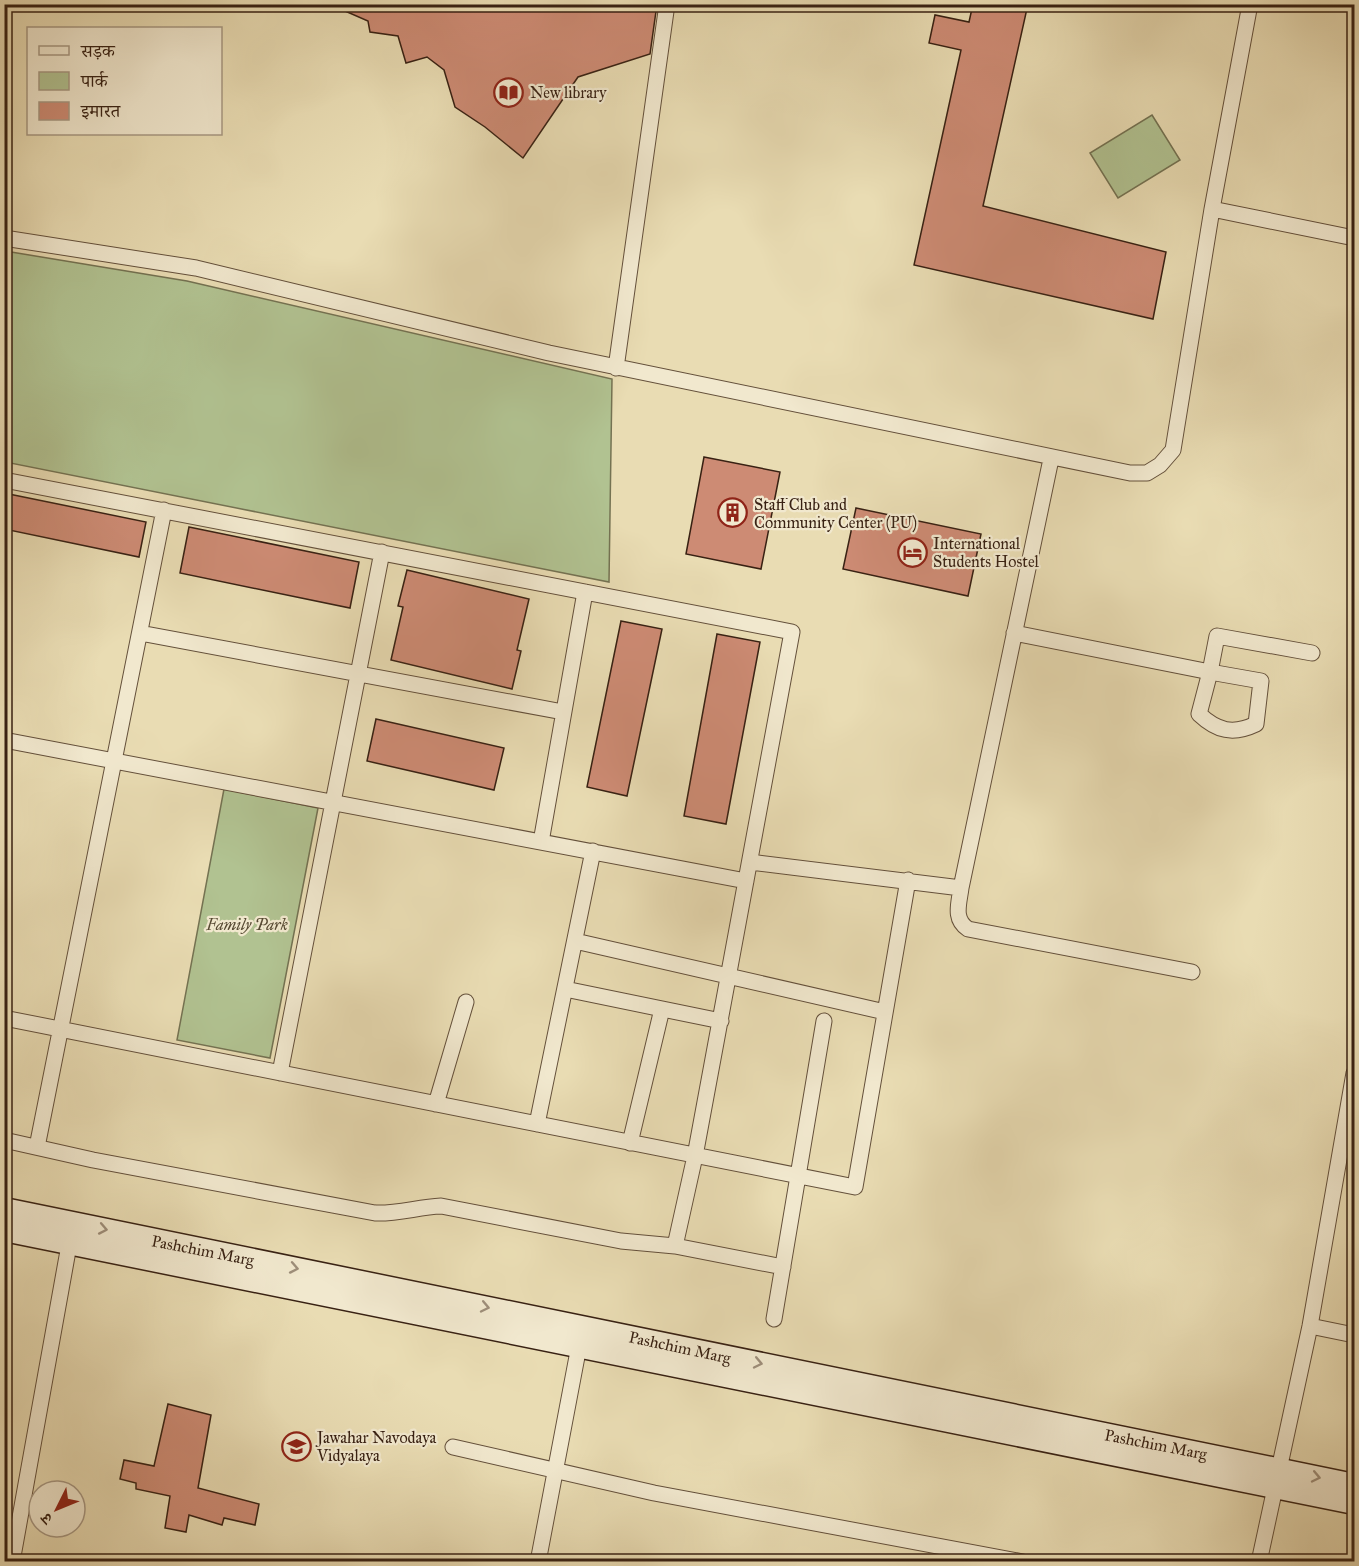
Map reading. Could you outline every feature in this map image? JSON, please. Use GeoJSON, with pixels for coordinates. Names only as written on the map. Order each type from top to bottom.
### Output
{"type":"FeatureCollection","features":[{"type":"Feature","properties":{"kind":"main road","name":"Pashchim Marg"},"geometry":{"type":"LineString","coordinates":[[4,1209],[71,1233],[1276,1478],[1354,1485]]}},
{"type":"Feature","properties":{"kind":"main road"},"geometry":{"type":"LineString","coordinates":[[4,1230],[71,1233],[579,1346],[1276,1478],[1354,1503]]}},
{"type":"Feature","properties":{"kind":"street"},"geometry":{"type":"LineString","coordinates":[[616,368],[667,4]]}},
{"type":"Feature","properties":{"kind":"street"},"geometry":{"type":"LineString","coordinates":[[4,238],[196,268],[616,368],[899,424],[1051,459],[1130,473],[1147,473],[1160,465],[1173,450],[1212,209],[1250,4]]}},
{"type":"Feature","properties":{"kind":"street"},"geometry":{"type":"LineString","coordinates":[[1212,209],[1354,238]]}},
{"type":"Feature","properties":{"kind":"street"},"geometry":{"type":"LineString","coordinates":[[1051,459],[961,888],[957,917],[968,929],[1192,972]]}},
{"type":"Feature","properties":{"kind":"street"},"geometry":{"type":"LineString","coordinates":[[4,480],[792,632],[721,1021],[675,1246]]}},
{"type":"Feature","properties":{"kind":"street"},"geometry":{"type":"LineString","coordinates":[[37,1148],[164,510]]}},
{"type":"Feature","properties":{"kind":"street"},"geometry":{"type":"LineString","coordinates":[[280,1073],[382,552]]}},
{"type":"Feature","properties":{"kind":"street"},"geometry":{"type":"LineString","coordinates":[[541,842],[585,592]]}},
{"type":"Feature","properties":{"kind":"street"},"geometry":{"type":"LineString","coordinates":[[140,633],[358,676],[563,712]]}},
{"type":"Feature","properties":{"kind":"street"},"geometry":{"type":"LineString","coordinates":[[1014,633],[1210,672],[1261,681],[1256,724],[1243,730],[1221,730],[1199,714],[1210,672],[1217,636],[1312,653]]}},
{"type":"Feature","properties":{"kind":"street"},"geometry":{"type":"LineString","coordinates":[[4,740],[747,881]]}},
{"type":"Feature","properties":{"kind":"street"},"geometry":{"type":"LineString","coordinates":[[537,1124],[593,852]]}},
{"type":"Feature","properties":{"kind":"street"},"geometry":{"type":"LineString","coordinates":[[750,862],[961,888]]}},
{"type":"Feature","properties":{"kind":"street"},"geometry":{"type":"LineString","coordinates":[[4,1018],[855,1187],[908,880]]}},
{"type":"Feature","properties":{"kind":"street"},"geometry":{"type":"LineString","coordinates":[[575,941],[729,974],[885,1012]]}},
{"type":"Feature","properties":{"kind":"street"},"geometry":{"type":"LineString","coordinates":[[565,988],[721,1021]]}},
{"type":"Feature","properties":{"kind":"street"},"geometry":{"type":"LineString","coordinates":[[436,1104],[466,1002]]}},
{"type":"Feature","properties":{"kind":"street"},"geometry":{"type":"LineString","coordinates":[[630,1143],[662,1009]]}},
{"type":"Feature","properties":{"kind":"street"},"geometry":{"type":"LineString","coordinates":[[774,1319],[824,1021]]}},
{"type":"Feature","properties":{"kind":"street"},"geometry":{"type":"LineString","coordinates":[[1259,1562],[1310,1326],[1349,1128],[1354,1072]]}},
{"type":"Feature","properties":{"kind":"street"},"geometry":{"type":"LineString","coordinates":[[4,1140],[375,1213],[399,1214],[420,1207],[441,1206],[621,1241],[675,1246],[783,1267]]}},
{"type":"Feature","properties":{"kind":"street"},"geometry":{"type":"LineString","coordinates":[[12,1562],[71,1233]]}},
{"type":"Feature","properties":{"kind":"street"},"geometry":{"type":"LineString","coordinates":[[1310,1326],[1354,1335]]}},
{"type":"Feature","properties":{"kind":"street"},"geometry":{"type":"LineString","coordinates":[[538,1562],[579,1346]]}},
{"type":"Feature","properties":{"kind":"street"},"geometry":{"type":"LineString","coordinates":[[453,1447],[654,1493],[1023,1562]]}},
{"type":"Feature","properties":{"kind":"green space"},"geometry":{"type":"Polygon","coordinates":[[[1152,115],[1180,160],[1118,198],[1090,153],[1152,115]]]}},
{"type":"Feature","properties":{"kind":"green space"},"geometry":{"type":"Polygon","coordinates":[[[5,251],[187,281],[612,379],[609,582],[5,462],[5,251]]]}},
{"type":"Feature","properties":{"kind":"green space","name":"Family Park"},"geometry":{"type":"Polygon","coordinates":[[[224,789],[318,808],[270,1058],[177,1040],[224,789]]]}},
{"type":"Feature","properties":{"kind":"building","name":"New library"},"geometry":{"type":"Polygon","coordinates":[[[329,4],[657,4],[650,54],[578,77],[523,158],[485,127],[455,107],[444,70],[427,57],[406,63],[398,36],[370,32],[368,21],[329,4]]]}},
{"type":"Feature","properties":{"kind":"building"},"geometry":{"type":"Polygon","coordinates":[[[973,4],[1028,4],[983,206],[1166,252],[1153,319],[914,265],[961,50],[929,43],[935,15],[969,22],[973,4]]]}},
{"type":"Feature","properties":{"kind":"building","name":"Staff Club and Community Center (PU)"},"geometry":{"type":"Polygon","coordinates":[[[704,457],[780,472],[761,569],[686,554],[704,457]]]}},
{"type":"Feature","properties":{"kind":"building"},"geometry":{"type":"Polygon","coordinates":[[[4,493],[146,522],[139,557],[4,529],[4,493]]]}},
{"type":"Feature","properties":{"kind":"building","name":"International Students Hostel"},"geometry":{"type":"Polygon","coordinates":[[[856,508],[981,534],[968,596],[843,569],[856,508]]]}},
{"type":"Feature","properties":{"kind":"building"},"geometry":{"type":"Polygon","coordinates":[[[189,527],[359,562],[350,608],[180,573],[189,527]]]}},
{"type":"Feature","properties":{"kind":"building"},"geometry":{"type":"Polygon","coordinates":[[[407,570],[529,599],[517,650],[521,651],[512,689],[391,660],[403,607],[398,606],[407,570]]]}},
{"type":"Feature","properties":{"kind":"building"},"geometry":{"type":"Polygon","coordinates":[[[621,621],[662,629],[627,796],[587,787],[621,621]]]}},
{"type":"Feature","properties":{"kind":"building"},"geometry":{"type":"Polygon","coordinates":[[[717,634],[760,642],[726,824],[684,816],[717,634]]]}},
{"type":"Feature","properties":{"kind":"building"},"geometry":{"type":"Polygon","coordinates":[[[376,719],[504,748],[494,790],[367,761],[376,719]]]}},
{"type":"Feature","properties":{"kind":"building"},"geometry":{"type":"Polygon","coordinates":[[[168,1404],[211,1415],[198,1488],[259,1504],[255,1525],[224,1518],[222,1525],[189,1515],[186,1532],[165,1528],[170,1496],[136,1489],[136,1483],[120,1479],[124,1460],[154,1466],[168,1404]]]}},
{"type":"Feature","properties":{"kind":"place","name":"New library"},"geometry":{"type":"Point","coordinates":[509,92]}},
{"type":"Feature","properties":{"kind":"place","name":"Staff Club and Community Center (PU)"},"geometry":{"type":"Point","coordinates":[733,513]}},
{"type":"Feature","properties":{"kind":"place","name":"International Students Hostel"},"geometry":{"type":"Point","coordinates":[912,552]}},
{"type":"Feature","properties":{"kind":"place","name":"Jawahar Navodaya Vidyalaya"},"geometry":{"type":"Point","coordinates":[296,1446]}}]}
